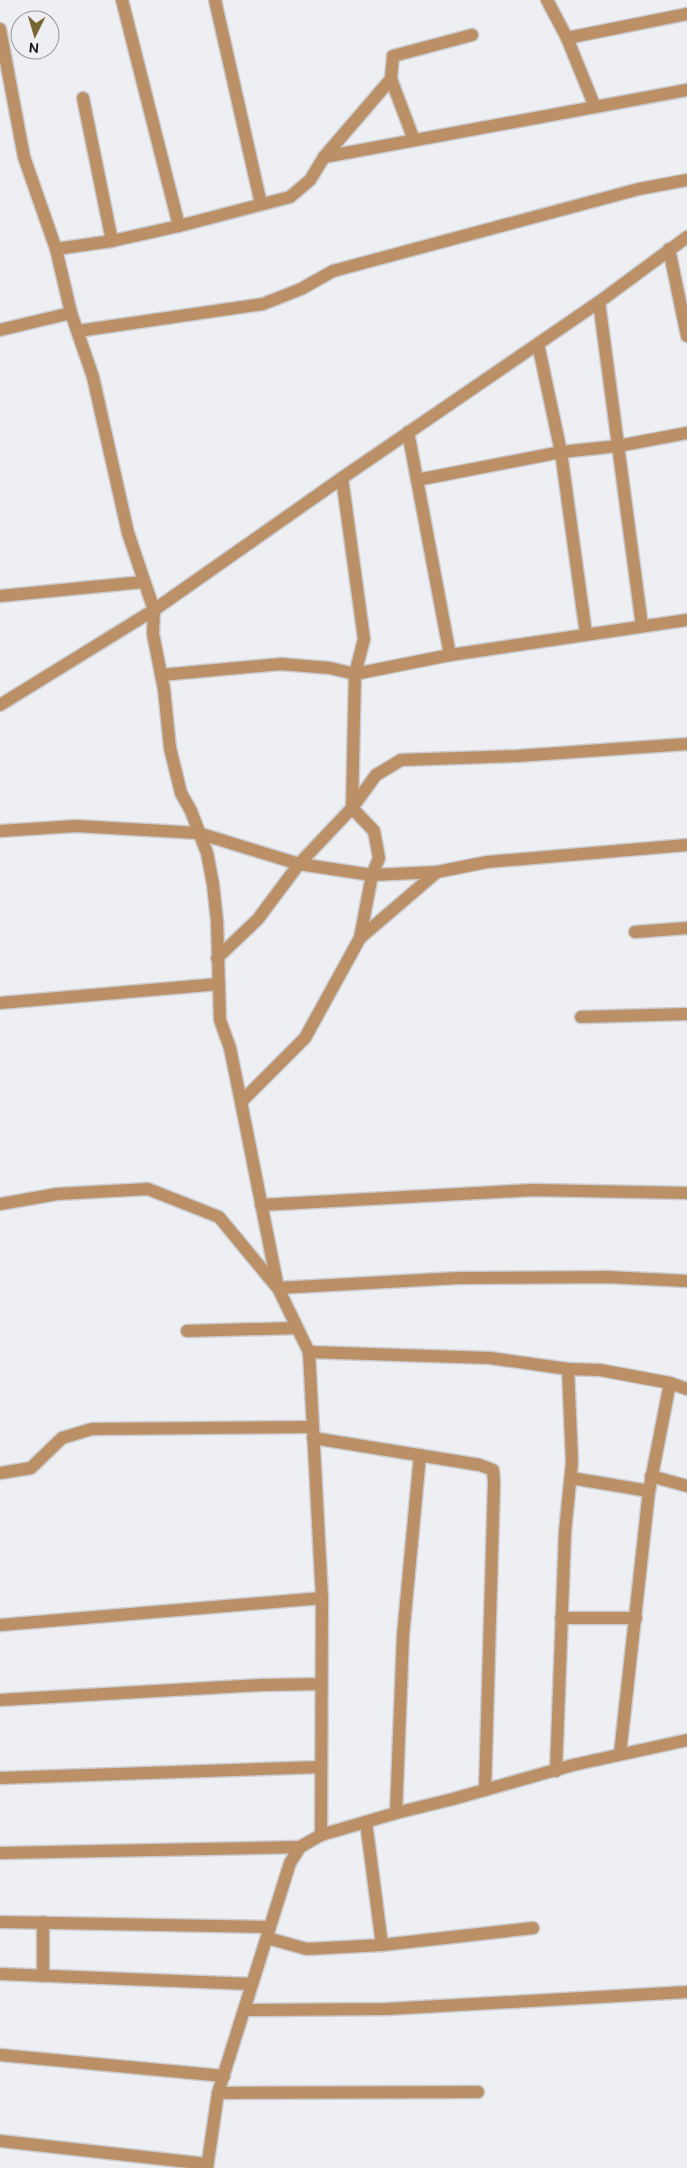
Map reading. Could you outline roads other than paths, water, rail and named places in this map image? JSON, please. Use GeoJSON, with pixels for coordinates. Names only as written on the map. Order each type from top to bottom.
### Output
{"type":"FeatureCollection","features":[{"type":"Feature","properties":{"kind":"street"},"geometry":{"type":"LineString","coordinates":[[122,0],[180,226]]}},
{"type":"Feature","properties":{"kind":"street"},"geometry":{"type":"LineString","coordinates":[[214,0],[261,204]]}},
{"type":"Feature","properties":{"kind":"street"},"geometry":{"type":"LineString","coordinates":[[547,0],[567,38],[595,107]]}},
{"type":"Feature","properties":{"kind":"street"},"geometry":{"type":"LineString","coordinates":[[567,38],[687,14]]}},
{"type":"Feature","properties":{"kind":"street"},"geometry":{"type":"LineString","coordinates":[[0,29],[24,157],[56,248],[71,313],[93,377],[128,533],[154,610],[153,634],[175,767],[182,793],[207,853],[213,884],[217,921],[220,1020],[230,1048],[242,1102],[278,1288]]}},
{"type":"Feature","properties":{"kind":"street"},"geometry":{"type":"LineString","coordinates":[[414,140],[390,79],[393,56],[472,35]]}},
{"type":"Feature","properties":{"kind":"street"},"geometry":{"type":"LineString","coordinates":[[56,248],[112,241],[180,226],[290,197],[310,180],[324,157],[390,79]]}},
{"type":"Feature","properties":{"kind":"street"},"geometry":{"type":"LineString","coordinates":[[324,157],[687,90]]}},
{"type":"Feature","properties":{"kind":"street"},"geometry":{"type":"LineString","coordinates":[[83,98],[112,241]]}},
{"type":"Feature","properties":{"kind":"street"},"geometry":{"type":"LineString","coordinates":[[78,331],[263,304],[301,289],[333,271],[630,192],[687,180]]}},
{"type":"Feature","properties":{"kind":"street"},"geometry":{"type":"LineString","coordinates":[[0,705],[154,610],[408,432],[599,302],[687,237]]}},
{"type":"Feature","properties":{"kind":"street"},"geometry":{"type":"LineString","coordinates":[[669,249],[687,336]]}},
{"type":"Feature","properties":{"kind":"street"},"geometry":{"type":"LineString","coordinates":[[599,302],[642,626]]}},
{"type":"Feature","properties":{"kind":"street"},"geometry":{"type":"LineString","coordinates":[[0,330],[71,313]]}},
{"type":"Feature","properties":{"kind":"street"},"geometry":{"type":"LineString","coordinates":[[538,344],[562,452],[586,634]]}},
{"type":"Feature","properties":{"kind":"street"},"geometry":{"type":"LineString","coordinates":[[408,432],[450,655]]}},
{"type":"Feature","properties":{"kind":"street"},"geometry":{"type":"LineString","coordinates":[[417,480],[562,452],[618,446],[687,433]]}},
{"type":"Feature","properties":{"kind":"street"},"geometry":{"type":"LineString","coordinates":[[242,1102],[305,1038],[360,938],[372,876],[379,858],[374,831],[352,808],[355,674],[364,639],[342,478]]}},
{"type":"Feature","properties":{"kind":"street"},"geometry":{"type":"LineString","coordinates":[[0,596],[143,582]]}},
{"type":"Feature","properties":{"kind":"street"},"geometry":{"type":"LineString","coordinates":[[161,675],[281,664],[330,668],[355,674],[450,655],[687,620]]}},
{"type":"Feature","properties":{"kind":"street"},"geometry":{"type":"LineString","coordinates":[[217,958],[258,919],[299,864],[352,808],[376,775],[401,760],[517,756],[687,744]]}},
{"type":"Feature","properties":{"kind":"street"},"geometry":{"type":"LineString","coordinates":[[0,831],[76,826],[198,833],[299,864],[372,876],[437,872],[487,862],[687,845]]}},
{"type":"Feature","properties":{"kind":"street"},"geometry":{"type":"LineString","coordinates":[[360,938],[437,872]]}},
{"type":"Feature","properties":{"kind":"street"},"geometry":{"type":"LineString","coordinates":[[635,932],[687,928]]}},
{"type":"Feature","properties":{"kind":"street"},"geometry":{"type":"LineString","coordinates":[[0,1003],[219,984]]}},
{"type":"Feature","properties":{"kind":"street"},"geometry":{"type":"LineString","coordinates":[[581,1017],[687,1014]]}},
{"type":"Feature","properties":{"kind":"street"},"geometry":{"type":"LineString","coordinates":[[0,1204],[58,1194],[148,1189],[219,1217],[278,1288],[309,1352],[322,1598],[322,1835]]}},
{"type":"Feature","properties":{"kind":"street"},"geometry":{"type":"LineString","coordinates":[[262,1205],[533,1190],[687,1193]]}},
{"type":"Feature","properties":{"kind":"street"},"geometry":{"type":"LineString","coordinates":[[278,1288],[458,1278],[607,1277],[687,1281]]}},
{"type":"Feature","properties":{"kind":"street"},"geometry":{"type":"LineString","coordinates":[[187,1331],[297,1328]]}},
{"type":"Feature","properties":{"kind":"street"},"geometry":{"type":"LineString","coordinates":[[309,1352],[490,1358],[568,1369],[600,1370],[670,1383],[687,1389]]}},
{"type":"Feature","properties":{"kind":"street"},"geometry":{"type":"LineString","coordinates":[[556,1771],[566,1532],[572,1462],[568,1369]]}},
{"type":"Feature","properties":{"kind":"street"},"geometry":{"type":"LineString","coordinates":[[620,1754],[651,1476],[670,1383]]}},
{"type":"Feature","properties":{"kind":"street"},"geometry":{"type":"LineString","coordinates":[[0,1474],[30,1468],[62,1438],[92,1429],[313,1432],[420,1455],[480,1465],[493,1470],[485,1790]]}},
{"type":"Feature","properties":{"kind":"street"},"geometry":{"type":"LineString","coordinates":[[396,1813],[403,1636],[420,1455]]}},
{"type":"Feature","properties":{"kind":"street"},"geometry":{"type":"LineString","coordinates":[[651,1476],[687,1486]]}},
{"type":"Feature","properties":{"kind":"street"},"geometry":{"type":"LineString","coordinates":[[571,1478],[649,1491]]}},
{"type":"Feature","properties":{"kind":"street"},"geometry":{"type":"LineString","coordinates":[[0,1625],[322,1598]]}},
{"type":"Feature","properties":{"kind":"street"},"geometry":{"type":"LineString","coordinates":[[562,1618],[636,1618]]}},
{"type":"Feature","properties":{"kind":"street"},"geometry":{"type":"LineString","coordinates":[[0,1700],[262,1685],[321,1684]]}},
{"type":"Feature","properties":{"kind":"street"},"geometry":{"type":"LineString","coordinates":[[0,1853],[300,1847],[322,1835],[396,1813],[573,1765],[687,1740]]}},
{"type":"Feature","properties":{"kind":"street"},"geometry":{"type":"LineString","coordinates":[[0,1778],[322,1767]]}},
{"type":"Feature","properties":{"kind":"street"},"geometry":{"type":"LineString","coordinates":[[366,1822],[382,1945]]}},
{"type":"Feature","properties":{"kind":"street"},"geometry":{"type":"LineString","coordinates":[[0,2141],[207,2166],[218,2093],[290,1863],[300,1847]]}},
{"type":"Feature","properties":{"kind":"street"},"geometry":{"type":"LineString","coordinates":[[0,1922],[43,1922],[268,1932],[307,1949],[382,1945],[533,1928]]}},
{"type":"Feature","properties":{"kind":"street"},"geometry":{"type":"LineString","coordinates":[[43,1922],[43,1976]]}},
{"type":"Feature","properties":{"kind":"street"},"geometry":{"type":"LineString","coordinates":[[0,1974],[252,1984]]}},
{"type":"Feature","properties":{"kind":"street"},"geometry":{"type":"LineString","coordinates":[[244,2010],[387,2009],[687,1992]]}},
{"type":"Feature","properties":{"kind":"street"},"geometry":{"type":"LineString","coordinates":[[0,2055],[224,2076]]}},
{"type":"Feature","properties":{"kind":"street"},"geometry":{"type":"LineString","coordinates":[[218,2093],[478,2092]]}}]}
